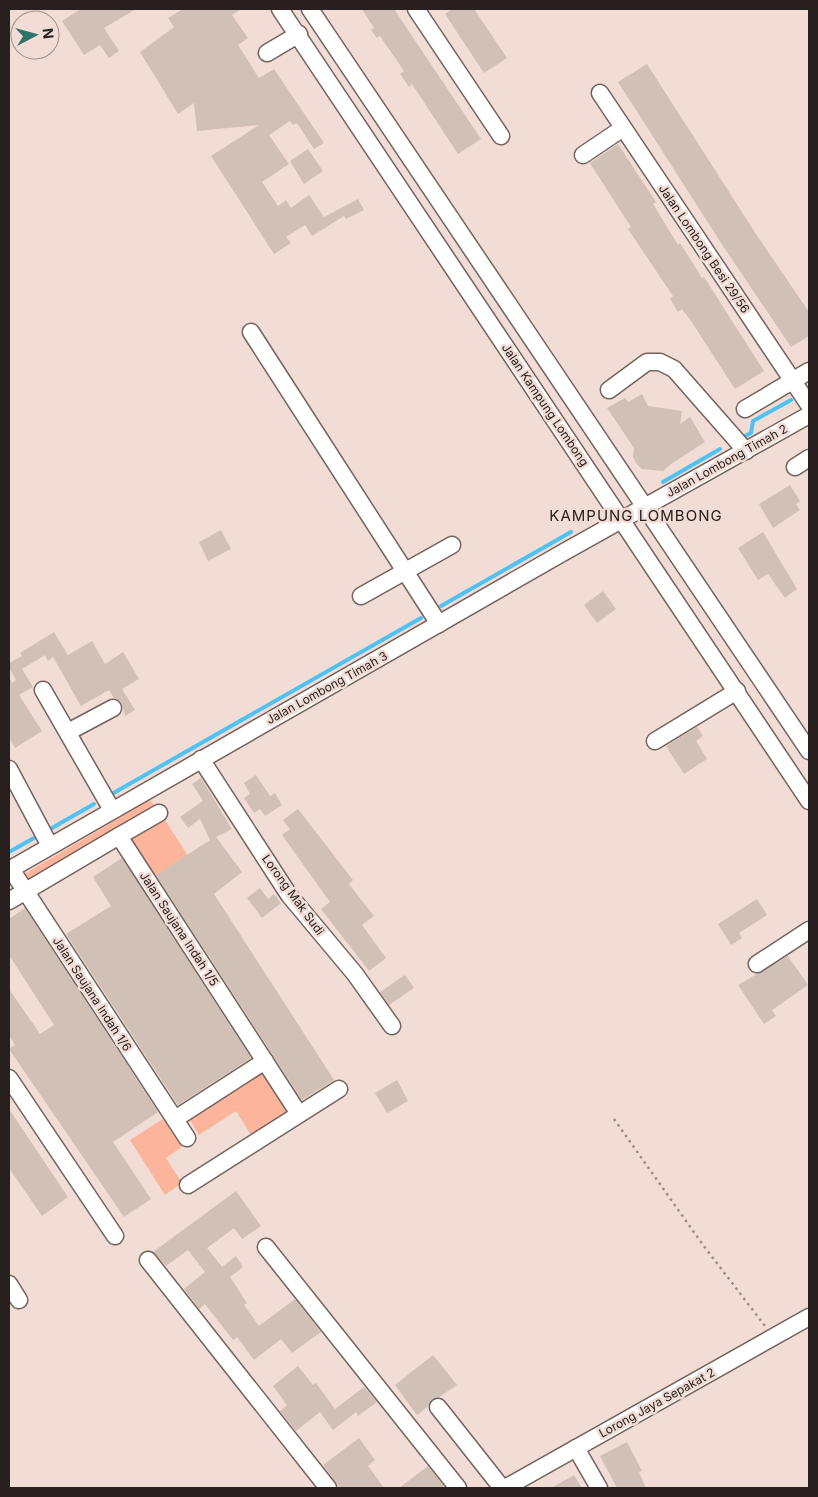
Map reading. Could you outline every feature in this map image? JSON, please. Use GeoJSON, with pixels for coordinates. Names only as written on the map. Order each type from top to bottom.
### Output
{"type":"FeatureCollection","features":[{"type":"Feature","properties":{"kind":"street","name":"Jalan Kampung Lombong"},"geometry":{"type":"LineString","coordinates":[[280,9],[299,34],[809,801]]}},
{"type":"Feature","properties":{"kind":"street"},"geometry":{"type":"LineString","coordinates":[[310,9],[809,751]]}},
{"type":"Feature","properties":{"kind":"street"},"geometry":{"type":"LineString","coordinates":[[416,9],[501,136]]}},
{"type":"Feature","properties":{"kind":"street"},"geometry":{"type":"LineString","coordinates":[[266,53],[299,34]]}},
{"type":"Feature","properties":{"kind":"street","name":"Jalan Lombong Besi 29/56"},"geometry":{"type":"LineString","coordinates":[[600,93],[809,405]]}},
{"type":"Feature","properties":{"kind":"street"},"geometry":{"type":"LineString","coordinates":[[583,155],[623,128]]}},
{"type":"Feature","properties":{"kind":"street"},"geometry":{"type":"LineString","coordinates":[[251,332],[439,624]]}},
{"type":"Feature","properties":{"kind":"street"},"geometry":{"type":"LineString","coordinates":[[609,390],[647,362],[660,362],[674,369],[746,451]]}},
{"type":"Feature","properties":{"kind":"street"},"geometry":{"type":"LineString","coordinates":[[745,409],[792,380],[809,372]]}},
{"type":"Feature","properties":{"kind":"street","name":"Jalan Lombong Timah 2"},"geometry":{"type":"LineString","coordinates":[[646,507],[809,415]]}},
{"type":"Feature","properties":{"kind":"street"},"geometry":{"type":"LineString","coordinates":[[795,467],[809,458]]}},
{"type":"Feature","properties":{"kind":"street","name":"Jalan Lombong Timah 3"},"geometry":{"type":"LineString","coordinates":[[10,869],[646,507]]}},
{"type":"Feature","properties":{"kind":"street"},"geometry":{"type":"LineString","coordinates":[[361,596],[452,545]]}},
{"type":"Feature","properties":{"kind":"street"},"geometry":{"type":"LineString","coordinates":[[42,690],[112,810]]}},
{"type":"Feature","properties":{"kind":"street"},"geometry":{"type":"LineString","coordinates":[[655,741],[737,691]]}},
{"type":"Feature","properties":{"kind":"street"},"geometry":{"type":"LineString","coordinates":[[68,732],[113,708]]}},
{"type":"Feature","properties":{"kind":"street","name":"Lorong Mak Sudi"},"geometry":{"type":"LineString","coordinates":[[201,759],[289,895],[355,974],[392,1026]]}},
{"type":"Feature","properties":{"kind":"street"},"geometry":{"type":"LineString","coordinates":[[9,769],[50,846]]}},
{"type":"Feature","properties":{"kind":"street"},"geometry":{"type":"LineString","coordinates":[[9,901],[159,813]]}},
{"type":"Feature","properties":{"kind":"street","name":"Jalan Saujana Indah 1/5"},"geometry":{"type":"LineString","coordinates":[[119,836],[299,1114]]}},
{"type":"Feature","properties":{"kind":"street","name":"Jalan Saujana Indah 1/6"},"geometry":{"type":"LineString","coordinates":[[10,869],[187,1138]]}},
{"type":"Feature","properties":{"kind":"street"},"geometry":{"type":"LineString","coordinates":[[757,964],[809,930]]}},
{"type":"Feature","properties":{"kind":"street"},"geometry":{"type":"LineString","coordinates":[[175,1119],[265,1061]]}},
{"type":"Feature","properties":{"kind":"street"},"geometry":{"type":"LineString","coordinates":[[9,1078],[115,1236]]}},
{"type":"Feature","properties":{"kind":"street"},"geometry":{"type":"LineString","coordinates":[[188,1185],[340,1089]]}},
{"type":"Feature","properties":{"kind":"street"},"geometry":{"type":"LineString","coordinates":[[266,1247],[458,1488]]}},
{"type":"Feature","properties":{"kind":"street"},"geometry":{"type":"LineString","coordinates":[[148,1260],[328,1488]]}},
{"type":"Feature","properties":{"kind":"street"},"geometry":{"type":"LineString","coordinates":[[9,1284],[20,1300]]}},
{"type":"Feature","properties":{"kind":"street","name":"Lorong Jaya Sepakat 2"},"geometry":{"type":"LineString","coordinates":[[503,1488],[809,1317]]}},
{"type":"Feature","properties":{"kind":"street"},"geometry":{"type":"LineString","coordinates":[[438,1407],[503,1488]]}},
{"type":"Feature","properties":{"kind":"street"},"geometry":{"type":"LineString","coordinates":[[576,1448],[598,1488]]}},
{"type":"Feature","properties":{"kind":"path"},"geometry":{"type":"LineString","coordinates":[[614,1118],[703,1246],[773,1337]]}},
{"type":"Feature","properties":{"kind":"shaded area"},"geometry":{"type":"Polygon","coordinates":[[[150,800],[157,809],[26,885],[21,876],[150,800]]]}},
{"type":"Feature","properties":{"kind":"shaded area"},"geometry":{"type":"Polygon","coordinates":[[[163,817],[188,856],[154,876],[130,839],[163,817]]]}},
{"type":"Feature","properties":{"kind":"shaded area"},"geometry":{"type":"Polygon","coordinates":[[[261,1070],[289,1115],[253,1138],[236,1111],[199,1135],[188,1117],[261,1070]]]}},
{"type":"Feature","properties":{"kind":"shaded area"},"geometry":{"type":"Polygon","coordinates":[[[163,1119],[182,1147],[166,1158],[182,1183],[165,1195],[130,1140],[163,1119]]]}},
{"type":"Feature","properties":{"kind":"building"},"geometry":{"type":"Polygon","coordinates":[[[81,9],[136,9],[104,28],[119,51],[109,58],[100,45],[84,55],[62,21],[81,9]]]}},
{"type":"Feature","properties":{"kind":"building"},"geometry":{"type":"Polygon","coordinates":[[[183,9],[241,9],[232,15],[248,38],[238,45],[259,78],[274,69],[324,143],[314,149],[297,123],[293,125],[290,121],[269,135],[289,164],[262,182],[278,206],[286,200],[291,208],[309,195],[324,217],[358,199],[364,210],[346,219],[344,216],[312,236],[305,225],[286,237],[291,243],[274,254],[211,156],[259,125],[197,131],[194,103],[178,114],[140,52],[174,27],[168,18],[183,9]]]}},
{"type":"Feature","properties":{"kind":"building"},"geometry":{"type":"Polygon","coordinates":[[[362,9],[394,9],[481,139],[458,154],[412,84],[409,87],[400,74],[404,71],[380,36],[377,38],[371,30],[374,28],[362,9]]]}},
{"type":"Feature","properties":{"kind":"building"},"geometry":{"type":"Polygon","coordinates":[[[452,9],[474,9],[507,58],[484,73],[445,14],[452,9]]]}},
{"type":"Feature","properties":{"kind":"building"},"geometry":{"type":"Polygon","coordinates":[[[647,64],[756,234],[809,312],[809,336],[791,347],[723,246],[618,82],[647,64]]]}},
{"type":"Feature","properties":{"kind":"building"},"geometry":{"type":"Polygon","coordinates":[[[618,144],[656,202],[653,204],[678,245],[680,243],[702,278],[704,277],[764,371],[735,389],[691,321],[682,309],[678,312],[670,299],[673,296],[628,229],[631,227],[590,163],[618,144]]]}},
{"type":"Feature","properties":{"kind":"building"},"geometry":{"type":"Polygon","coordinates":[[[308,149],[323,171],[304,184],[290,161],[308,149]]]}},
{"type":"Feature","properties":{"kind":"building"},"geometry":{"type":"Polygon","coordinates":[[[642,394],[648,406],[682,411],[680,424],[690,417],[705,442],[663,471],[642,469],[636,463],[633,457],[634,448],[607,408],[625,398],[628,402],[642,394]]]}},
{"type":"Feature","properties":{"kind":"building"},"geometry":{"type":"Polygon","coordinates":[[[790,485],[800,501],[796,504],[800,510],[773,528],[759,504],[790,485]]]}},
{"type":"Feature","properties":{"kind":"building"},"geometry":{"type":"Polygon","coordinates":[[[221,530],[231,549],[208,561],[199,542],[221,530]]]}},
{"type":"Feature","properties":{"kind":"building"},"geometry":{"type":"Polygon","coordinates":[[[763,532],[797,589],[785,598],[768,574],[758,580],[738,548],[763,532]]]}},
{"type":"Feature","properties":{"kind":"building"},"geometry":{"type":"Polygon","coordinates":[[[603,591],[616,609],[597,623],[584,605],[603,591]]]}},
{"type":"Feature","properties":{"kind":"building"},"geometry":{"type":"Polygon","coordinates":[[[54,632],[68,655],[92,641],[105,664],[123,652],[139,679],[122,689],[135,710],[125,716],[122,703],[114,698],[109,690],[81,706],[53,657],[48,661],[45,655],[22,669],[33,687],[19,695],[42,731],[15,748],[9,737],[9,677],[12,683],[16,680],[9,668],[9,663],[22,656],[20,653],[54,632]]]}},
{"type":"Feature","properties":{"kind":"building"},"geometry":{"type":"Polygon","coordinates":[[[697,727],[703,736],[696,741],[707,759],[684,774],[666,746],[697,727]]]}},
{"type":"Feature","properties":{"kind":"building"},"geometry":{"type":"Polygon","coordinates":[[[256,775],[270,796],[275,793],[282,805],[265,816],[260,809],[254,813],[244,798],[250,794],[244,783],[256,775]]]}},
{"type":"Feature","properties":{"kind":"building"},"geometry":{"type":"Polygon","coordinates":[[[201,778],[232,829],[216,837],[242,872],[214,894],[334,1080],[302,1100],[156,875],[210,840],[200,819],[188,828],[180,817],[203,801],[192,784],[201,778]]]}},
{"type":"Feature","properties":{"kind":"building"},"geometry":{"type":"Polygon","coordinates":[[[298,809],[353,880],[349,884],[374,916],[362,925],[386,958],[369,971],[321,909],[330,902],[282,835],[290,829],[283,820],[298,809]]]}},
{"type":"Feature","properties":{"kind":"building"},"geometry":{"type":"Polygon","coordinates":[[[122,858],[251,1058],[178,1105],[66,934],[111,906],[93,877],[122,858]]]}},
{"type":"Feature","properties":{"kind":"building"},"geometry":{"type":"Polygon","coordinates":[[[260,888],[268,899],[274,894],[281,903],[262,918],[247,898],[260,888]]]}},
{"type":"Feature","properties":{"kind":"building"},"geometry":{"type":"Polygon","coordinates":[[[757,899],[767,915],[739,933],[742,938],[731,945],[718,924],[757,899]]]}},
{"type":"Feature","properties":{"kind":"building"},"geometry":{"type":"Polygon","coordinates":[[[25,908],[158,1112],[113,1142],[151,1199],[124,1217],[9,1049],[15,1045],[9,1035],[9,989],[40,1034],[54,1025],[9,955],[9,919],[25,908]]]}},
{"type":"Feature","properties":{"kind":"building"},"geometry":{"type":"Polygon","coordinates":[[[788,956],[808,985],[772,1010],[776,1016],[764,1024],[738,985],[788,956]]]}},
{"type":"Feature","properties":{"kind":"building"},"geometry":{"type":"Polygon","coordinates":[[[405,975],[414,988],[389,1005],[380,992],[405,975]]]}},
{"type":"Feature","properties":{"kind":"building"},"geometry":{"type":"Polygon","coordinates":[[[397,1080],[408,1101],[387,1113],[375,1093],[397,1080]]]}},
{"type":"Feature","properties":{"kind":"building"},"geometry":{"type":"Polygon","coordinates":[[[9,1109],[68,1197],[42,1216],[9,1168],[9,1109]]]}},
{"type":"Feature","properties":{"kind":"building"},"geometry":{"type":"Polygon","coordinates":[[[236,1191],[261,1226],[242,1239],[234,1228],[207,1248],[222,1267],[236,1256],[243,1267],[230,1277],[247,1303],[244,1305],[259,1326],[295,1299],[321,1332],[292,1353],[281,1339],[254,1360],[237,1337],[233,1340],[205,1304],[199,1309],[184,1289],[205,1272],[188,1250],[166,1266],[153,1252],[236,1191]]]}},
{"type":"Feature","properties":{"kind":"building"},"geometry":{"type":"Polygon","coordinates":[[[433,1355],[457,1385],[439,1397],[432,1399],[428,1406],[417,1415],[395,1385],[433,1355]]]}},
{"type":"Feature","properties":{"kind":"building"},"geometry":{"type":"Polygon","coordinates":[[[298,1366],[313,1385],[316,1383],[335,1409],[364,1387],[377,1402],[358,1416],[356,1412],[333,1430],[320,1412],[296,1431],[280,1411],[287,1405],[273,1386],[298,1366]]]}},
{"type":"Feature","properties":{"kind":"building"},"geometry":{"type":"Polygon","coordinates":[[[359,1438],[375,1460],[368,1466],[384,1488],[340,1488],[323,1465],[359,1438]]]}},
{"type":"Feature","properties":{"kind":"building"},"geometry":{"type":"Polygon","coordinates":[[[627,1442],[642,1471],[639,1472],[646,1488],[617,1488],[600,1456],[627,1442]]]}},
{"type":"Feature","properties":{"kind":"building"},"geometry":{"type":"Polygon","coordinates":[[[428,1466],[444,1486],[441,1488],[399,1488],[428,1466]]]}},
{"type":"Feature","properties":{"kind":"building"},"geometry":{"type":"Polygon","coordinates":[[[574,1475],[582,1488],[551,1488],[574,1475]]]}},
{"type":"Feature","properties":{"kind":"waterway"},"geometry":{"type":"LineString","coordinates":[[745,436],[751,433],[753,421],[791,400]]}},
{"type":"Feature","properties":{"kind":"waterway"},"geometry":{"type":"LineString","coordinates":[[663,482],[720,449]]}},
{"type":"Feature","properties":{"kind":"waterway"},"geometry":{"type":"LineString","coordinates":[[441,606],[571,532]]}},
{"type":"Feature","properties":{"kind":"waterway"},"geometry":{"type":"LineString","coordinates":[[110,795],[421,618]]}},
{"type":"Feature","properties":{"kind":"waterway"},"geometry":{"type":"LineString","coordinates":[[52,828],[94,804]]}},
{"type":"Feature","properties":{"kind":"waterway"},"geometry":{"type":"LineString","coordinates":[[9,852],[34,838]]}},
{"type":"Feature","properties":{"kind":"district","name":"KAMPUNG LOMBONG"},"geometry":{"type":"Point","coordinates":[636,516]}}]}
